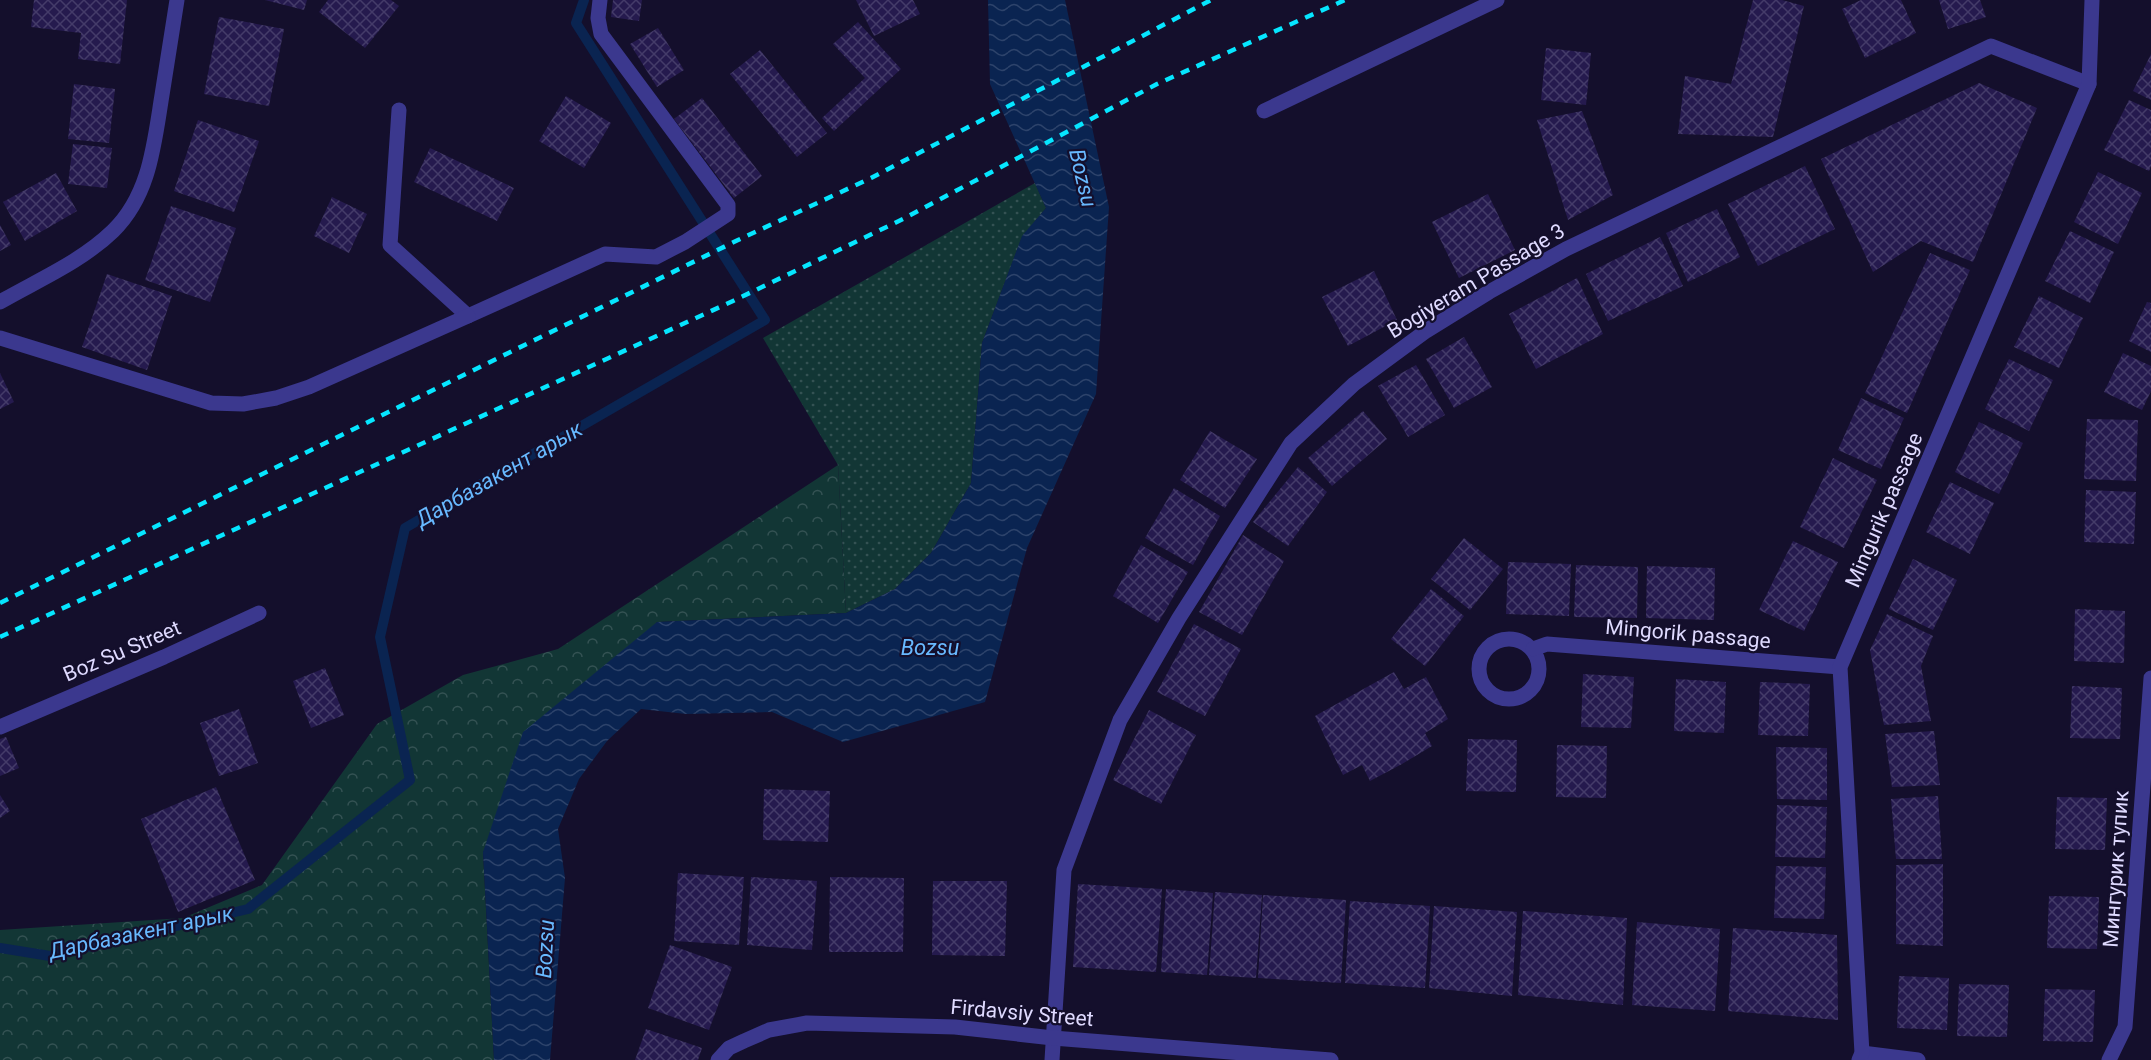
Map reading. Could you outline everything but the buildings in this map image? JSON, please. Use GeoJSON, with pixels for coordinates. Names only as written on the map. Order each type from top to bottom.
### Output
{"type":"FeatureCollection","features":[{"type":"Feature","properties":{"kind":"street"},"geometry":{"type":"LineString","coordinates":[[0,302],[88,251],[114,230],[132,209],[152,156],[177,0]]}},
{"type":"Feature","properties":{"kind":"street"},"geometry":{"type":"LineString","coordinates":[[0,338],[211,404],[243,404],[276,398],[309,387],[605,254],[656,257],[685,242],[728,214],[728,205],[601,34],[598,18],[600,0]]}},
{"type":"Feature","properties":{"kind":"street"},"geometry":{"type":"LineString","coordinates":[[1264,111],[1497,0]]}},
{"type":"Feature","properties":{"kind":"street","name":"Mingurik passage"},"geometry":{"type":"LineString","coordinates":[[1860,1057],[1840,667],[2089,84],[2092,0]]}},
{"type":"Feature","properties":{"kind":"street","name":"Bogiyeram Passage 3"},"geometry":{"type":"LineString","coordinates":[[1052,1060],[1064,870],[1120,720],[1179,618],[1291,443],[1354,384],[1426,331],[1566,249],[1991,46],[2089,84]]}},
{"type":"Feature","properties":{"kind":"street"},"geometry":{"type":"LineString","coordinates":[[399,110],[390,245],[468,316]]}},
{"type":"Feature","properties":{"kind":"street","name":"Boz Su Street"},"geometry":{"type":"LineString","coordinates":[[0,726],[164,657],[260,613]]}},
{"type":"Feature","properties":{"kind":"street","name":"Mingorik passage"},"geometry":{"type":"LineString","coordinates":[[1517,639],[1533,649],[1540,668],[1535,686],[1520,698],[1501,699],[1484,688],[1478,670],[1483,652],[1490,646],[1498,640],[1517,639]]}},
{"type":"Feature","properties":{"kind":"street","name":"Mingorik passage"},"geometry":{"type":"LineString","coordinates":[[1533,649],[1547,644],[1840,667]]}},
{"type":"Feature","properties":{"kind":"street","name":"Мингурик тупик"},"geometry":{"type":"LineString","coordinates":[[2109,1060],[2125,1027],[2151,678]]}},
{"type":"Feature","properties":{"kind":"street","name":"Firdavsiy Street"},"geometry":{"type":"LineString","coordinates":[[718,1060],[729,1048],[769,1030],[807,1023],[954,1027],[1053,1038],[1330,1060]]}},
{"type":"Feature","properties":{"kind":"street"},"geometry":{"type":"LineString","coordinates":[[1860,1057],[1918,1060]]}},
{"type":"Feature","properties":{"kind":"green space"},"geometry":{"type":"Polygon","coordinates":[[[1035,183],[1046,208],[1022,237],[982,343],[971,483],[931,553],[895,589],[846,613],[838,465],[763,338],[1035,183]]]}},
{"type":"Feature","properties":{"kind":"green space"},"geometry":{"type":"Polygon","coordinates":[[[838,465],[846,613],[657,622],[483,852],[494,1060],[0,1060],[0,930],[183,918],[262,885],[377,724],[463,675],[558,649],[838,465]]]}},
{"type":"Feature","properties":{"kind":"water","name":"Bozsu"},"geometry":{"type":"Polygon","coordinates":[[[988,0],[1065,0],[1109,207],[1096,394],[1027,548],[985,702],[843,742],[772,712],[686,714],[641,709],[607,741],[579,779],[558,829],[565,878],[550,1060],[494,1060],[483,852],[523,732],[657,622],[846,613],[895,589],[931,553],[971,483],[982,343],[1022,236],[1046,208],[990,84],[988,0]]]}},
{"type":"Feature","properties":{"kind":"waterway","name":"Дарбазакент арык"},"geometry":{"type":"LineString","coordinates":[[0,948],[50,956],[248,909],[410,780],[380,637],[405,528],[765,320],[576,23],[584,0]]}},
{"type":"Feature","properties":{"kind":"railway"},"geometry":{"type":"LineString","coordinates":[[0,603],[738,240],[871,178],[1211,0]]}},
{"type":"Feature","properties":{"kind":"railway"},"geometry":{"type":"LineString","coordinates":[[0,637],[733,301],[903,219],[1157,84],[1345,0]]}}]}
